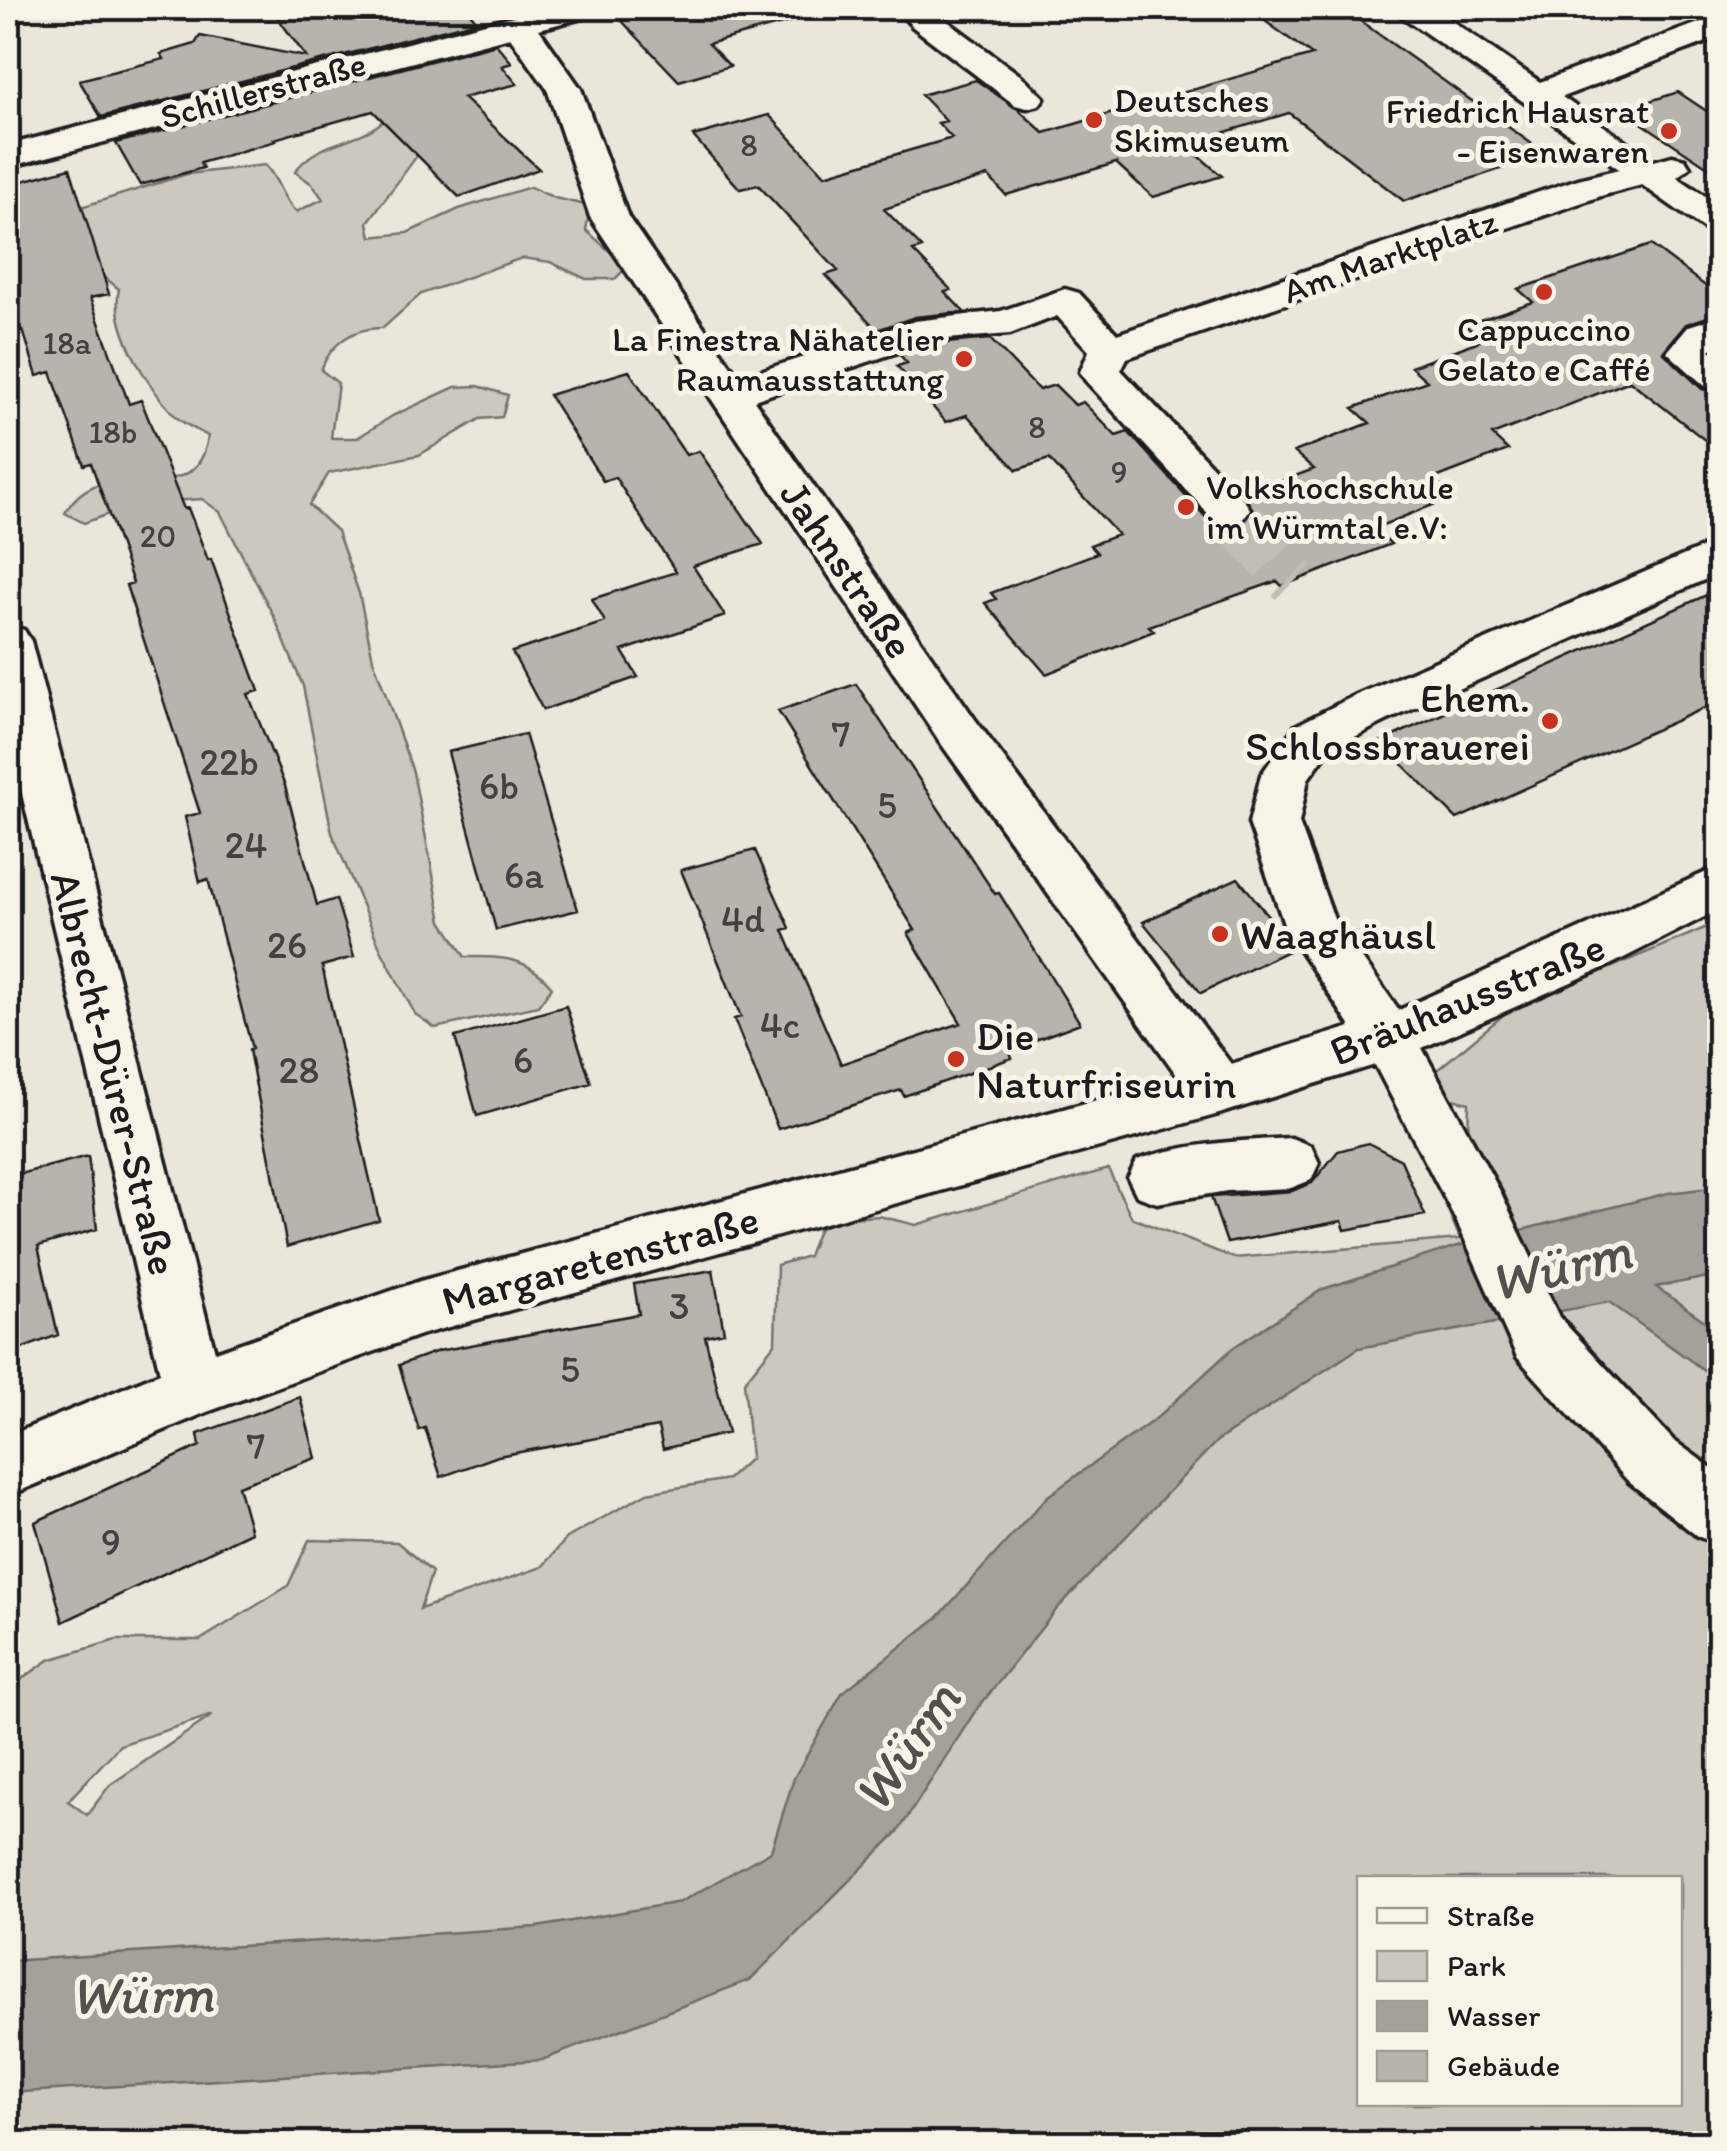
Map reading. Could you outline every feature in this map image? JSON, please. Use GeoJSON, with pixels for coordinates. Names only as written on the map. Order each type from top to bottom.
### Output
{"type":"FeatureCollection","features":[{"type":"Feature","properties":{"kind":"street","name":"Schillerstraße"},"geometry":{"type":"LineString","coordinates":[[8,156],[582,8]]}},
{"type":"Feature","properties":{"kind":"street"},"geometry":{"type":"LineString","coordinates":[[1412,8],[1665,177],[1720,223]]}},
{"type":"Feature","properties":{"kind":"street"},"geometry":{"type":"LineString","coordinates":[[912,9],[940,34],[992,67],[1027,98]]}},
{"type":"Feature","properties":{"kind":"street"},"geometry":{"type":"LineString","coordinates":[[1663,17],[1706,30]]}},
{"type":"Feature","properties":{"kind":"street","name":"Jahnstraße"},"geometry":{"type":"LineString","coordinates":[[518,24],[564,89],[609,217],[958,730],[1213,1092]]}},
{"type":"Feature","properties":{"kind":"street"},"geometry":{"type":"LineString","coordinates":[[1536,94],[1706,30]]}},
{"type":"Feature","properties":{"kind":"street"},"geometry":{"type":"LineString","coordinates":[[1542,240],[1665,177]]}},
{"type":"Feature","properties":{"kind":"street","name":"Am Marktplatz"},"geometry":{"type":"LineString","coordinates":[[1110,350],[1591,187],[1665,177]]}},
{"type":"Feature","properties":{"kind":"street"},"geometry":{"type":"LineString","coordinates":[[729,396],[929,329],[1010,322],[1065,301],[1110,350],[1100,372],[1228,508]]}},
{"type":"Feature","properties":{"kind":"street"},"geometry":{"type":"LineString","coordinates":[[1719,377],[1688,352],[1703,334],[1720,328]]}},
{"type":"Feature","properties":{"kind":"street"},"geometry":{"type":"LineString","coordinates":[[1720,555],[1371,708],[1312,738],[1285,774],[1274,823],[1311,927],[1389,1038],[1481,1212],[1538,1336],[1651,1461],[1720,1514]]}},
{"type":"Feature","properties":{"kind":"street","name":"Albrecht-Dürer-Straße"},"geometry":{"type":"LineString","coordinates":[[8,641],[194,1388]]}},
{"type":"Feature","properties":{"kind":"street","name":"Bräuhausstraße"},"geometry":{"type":"LineString","coordinates":[[1213,1092],[1389,1038],[1591,950],[1720,886]]}},
{"type":"Feature","properties":{"kind":"street"},"geometry":{"type":"LineString","coordinates":[[1213,1092],[1227,1166]]}},
{"type":"Feature","properties":{"kind":"street","name":"Margaretenstraße"},"geometry":{"type":"LineString","coordinates":[[8,1466],[194,1388],[420,1308],[1213,1092]]}},
{"type":"Feature","properties":{"kind":"street"},"geometry":{"type":"LineString","coordinates":[[1156,1178],[1227,1166],[1291,1163]]}},
{"type":"Feature","properties":{"kind":"green space"},"geometry":{"type":"Polygon","coordinates":[[[383,121],[419,153],[368,222],[371,237],[407,233],[459,209],[530,187],[590,206],[586,230],[627,267],[615,279],[586,279],[550,262],[522,258],[421,294],[383,328],[362,330],[345,338],[321,370],[338,383],[331,438],[357,438],[394,415],[455,387],[478,386],[508,395],[502,417],[480,419],[419,455],[329,473],[309,505],[337,531],[359,593],[373,659],[413,772],[442,921],[465,957],[513,960],[533,969],[552,987],[538,1006],[435,1028],[415,1014],[381,950],[332,833],[303,686],[275,619],[220,512],[202,499],[140,503],[84,523],[65,513],[82,493],[102,483],[168,479],[186,474],[200,461],[208,436],[174,415],[133,356],[120,321],[119,289],[103,276],[81,207],[187,174],[265,165],[296,212],[323,199],[312,184],[295,172],[304,162],[383,121]]]}},
{"type":"Feature","properties":{"kind":"green space"},"geometry":{"type":"Polygon","coordinates":[[[1719,922],[1719,2143],[8,2143],[8,1689],[49,1660],[116,1640],[200,1640],[288,1586],[309,1540],[397,1542],[432,1572],[420,1609],[542,1567],[567,1538],[647,1493],[728,1479],[751,1458],[744,1382],[775,1343],[777,1265],[808,1256],[818,1230],[833,1219],[879,1216],[916,1225],[1108,1169],[1132,1218],[1234,1258],[1460,1239],[1419,1140],[1468,1132],[1469,1103],[1445,1097],[1436,1071],[1508,1011],[1719,922]],[[213,1715],[120,1745],[68,1801],[87,1815],[110,1785],[213,1715]]]}},
{"type":"Feature","properties":{"kind":"water","name":"Würm"},"geometry":{"type":"Polygon","coordinates":[[[1719,1187],[1719,1275],[1656,1287],[1719,1331],[1719,1381],[1609,1302],[1359,1348],[1217,1441],[1056,1610],[974,1713],[898,1832],[750,1980],[542,2060],[8,2093],[8,1961],[537,1927],[680,1902],[771,1851],[794,1778],[842,1693],[938,1617],[1048,1496],[1158,1417],[1234,1347],[1323,1289],[1454,1247],[1668,1193],[1719,1187]]]}},
{"type":"Feature","properties":{"kind":"building"},"geometry":{"type":"Polygon","coordinates":[[[319,8],[466,8],[477,21],[101,117],[79,80],[164,59],[161,54],[195,44],[200,36],[306,57],[278,18],[319,8]]]}},
{"type":"Feature","properties":{"kind":"building"},"geometry":{"type":"Polygon","coordinates":[[[673,8],[787,8],[789,22],[708,44],[730,66],[679,81],[622,21],[673,8]]]}},
{"type":"Feature","properties":{"kind":"building"},"geometry":{"type":"Polygon","coordinates":[[[1247,8],[1342,8],[1546,154],[1404,201],[1289,113],[1185,144],[1222,176],[1153,197],[1116,163],[1006,195],[988,176],[884,209],[922,248],[913,251],[951,290],[945,292],[964,312],[915,317],[877,330],[826,275],[838,271],[758,185],[740,189],[693,136],[769,115],[825,175],[952,138],[938,123],[946,121],[921,95],[976,80],[1044,133],[1312,55],[1247,8]]]}},
{"type":"Feature","properties":{"kind":"building"},"geometry":{"type":"Polygon","coordinates":[[[496,44],[512,63],[502,66],[517,84],[463,98],[539,169],[459,197],[373,111],[274,139],[200,163],[203,168],[140,185],[116,143],[496,44]]]}},
{"type":"Feature","properties":{"kind":"building"},"geometry":{"type":"Polygon","coordinates":[[[1678,92],[1720,120],[1720,175],[1622,110],[1678,92]]]}},
{"type":"Feature","properties":{"kind":"building"},"geometry":{"type":"Polygon","coordinates":[[[70,168],[109,294],[90,298],[129,404],[141,400],[184,509],[188,508],[208,560],[211,559],[259,691],[248,694],[285,786],[317,905],[336,899],[354,957],[322,966],[379,1220],[287,1247],[249,1050],[252,1049],[208,879],[200,882],[185,817],[200,813],[126,585],[133,583],[91,463],[84,465],[51,372],[37,376],[23,330],[8,334],[8,185],[70,168]]]}},
{"type":"Feature","properties":{"kind":"building"},"geometry":{"type":"Polygon","coordinates":[[[1651,245],[1720,297],[1720,313],[1686,324],[1663,352],[1702,389],[1720,393],[1720,452],[1630,381],[1492,435],[1508,450],[1433,479],[1453,497],[1375,528],[1391,544],[1282,586],[1277,581],[1149,626],[1154,631],[1046,674],[985,603],[996,599],[991,593],[1097,553],[1090,545],[1118,535],[1049,459],[1017,470],[967,415],[946,422],[897,366],[907,363],[900,355],[935,344],[990,339],[1039,390],[1055,385],[1075,405],[1083,402],[1116,436],[1128,432],[1210,522],[1229,527],[1244,523],[1253,511],[1244,495],[1314,469],[1294,452],[1370,423],[1353,408],[1427,381],[1411,367],[1482,340],[1465,325],[1533,302],[1518,289],[1651,245]]]}},
{"type":"Feature","properties":{"kind":"building"},"geometry":{"type":"Polygon","coordinates":[[[629,371],[686,455],[699,451],[763,544],[693,566],[725,616],[622,651],[638,677],[543,710],[512,652],[605,622],[592,599],[676,572],[615,477],[603,481],[549,395],[629,371]]]}},
{"type":"Feature","properties":{"kind":"building","name":"Ehem. Schlossbrauerei"},"geometry":{"type":"Polygon","coordinates":[[[1720,589],[1720,701],[1457,819],[1380,742],[1720,589]]]}},
{"type":"Feature","properties":{"kind":"building"},"geometry":{"type":"Polygon","coordinates":[[[856,684],[995,894],[999,893],[1080,1023],[1009,1050],[1012,1058],[904,1096],[901,1090],[778,1129],[734,1019],[741,1017],[681,870],[755,850],[790,928],[783,930],[841,1064],[961,1023],[908,933],[915,930],[778,711],[856,684]]]}},
{"type":"Feature","properties":{"kind":"building"},"geometry":{"type":"Polygon","coordinates":[[[525,734],[578,910],[496,930],[448,752],[525,734]]]}},
{"type":"Feature","properties":{"kind":"building","name":"Waaghäusl"},"geometry":{"type":"Polygon","coordinates":[[[1238,878],[1294,948],[1201,993],[1143,922],[1238,878]]]}},
{"type":"Feature","properties":{"kind":"building"},"geometry":{"type":"Polygon","coordinates":[[[566,1006],[591,1083],[477,1116],[455,1037],[566,1006]]]}},
{"type":"Feature","properties":{"kind":"building"},"geometry":{"type":"Polygon","coordinates":[[[1368,1143],[1401,1160],[1425,1215],[1345,1230],[1342,1221],[1227,1243],[1211,1197],[1292,1191],[1312,1183],[1338,1151],[1368,1143]]]}},
{"type":"Feature","properties":{"kind":"building"},"geometry":{"type":"Polygon","coordinates":[[[88,1156],[97,1229],[38,1246],[58,1335],[8,1354],[8,1177],[88,1156]]]}},
{"type":"Feature","properties":{"kind":"building"},"geometry":{"type":"Polygon","coordinates":[[[713,1270],[724,1332],[705,1336],[728,1433],[663,1449],[658,1427],[498,1456],[441,1477],[425,1428],[419,1430],[399,1365],[438,1351],[639,1314],[634,1284],[713,1270]]]}},
{"type":"Feature","properties":{"kind":"building"},"geometry":{"type":"Polygon","coordinates":[[[300,1397],[316,1458],[238,1486],[251,1532],[63,1622],[35,1522],[200,1446],[198,1434],[300,1397]]]}},
{"type":"Feature","properties":{"kind":"tunnel"},"geometry":{"type":"LineString","coordinates":[[1228,509],[1242,525]]}},
{"type":"Feature","properties":{"kind":"tunnel"},"geometry":{"type":"LineString","coordinates":[[1240,523],[1294,582]]}},
{"type":"Feature","properties":{"kind":"place","name":"Deutsches Skimuseum"},"geometry":{"type":"Point","coordinates":[1094,120]}},
{"type":"Feature","properties":{"kind":"place","name":"Friedrich Hausrat - Eisenwaren"},"geometry":{"type":"Point","coordinates":[1669,131]}},
{"type":"Feature","properties":{"kind":"place","name":"Cappuccino Gelato e Caffé"},"geometry":{"type":"Point","coordinates":[1544,292]}},
{"type":"Feature","properties":{"kind":"place","name":"La Finestra Nähatelier Raumausstattung"},"geometry":{"type":"Point","coordinates":[964,359]}},
{"type":"Feature","properties":{"kind":"place","name":"Volkshochschule im Würmtal e.V:"},"geometry":{"type":"Point","coordinates":[1186,507]}},
{"type":"Feature","properties":{"kind":"place","name":"Ehem. Schlossbrauerei"},"geometry":{"type":"Point","coordinates":[1550,721]}},
{"type":"Feature","properties":{"kind":"place","name":"Waaghäusl"},"geometry":{"type":"Point","coordinates":[1220,934]}},
{"type":"Feature","properties":{"kind":"place","name":"Die Naturfriseurin"},"geometry":{"type":"Point","coordinates":[956,1059]}}]}
